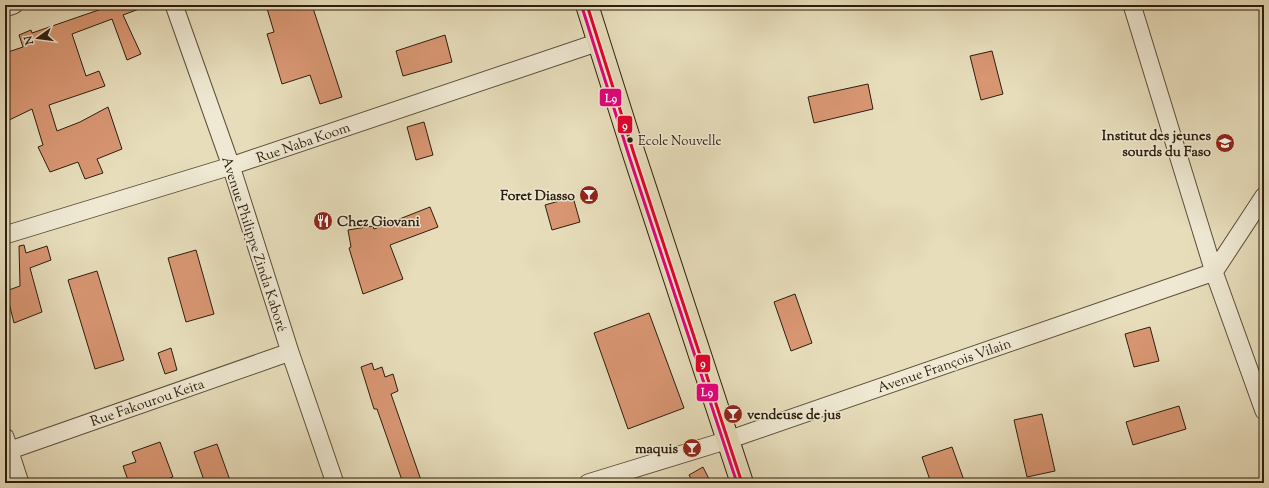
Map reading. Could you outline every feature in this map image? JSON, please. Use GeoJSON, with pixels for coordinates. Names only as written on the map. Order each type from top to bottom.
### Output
{"type":"FeatureCollection","features":[{"type":"Feature","properties":{"kind":"highway"},"geometry":{"type":"LineString","coordinates":[[587,5],[634,154],[742,483]]}},
{"type":"Feature","properties":{"kind":"street"},"geometry":{"type":"LineString","coordinates":[[5,8],[14,5]]}},
{"type":"Feature","properties":{"kind":"street","name":"Avenue Philippe Zinda Kaboré"},"geometry":{"type":"LineString","coordinates":[[174,5],[231,166],[290,352],[335,483]]}},
{"type":"Feature","properties":{"kind":"street"},"geometry":{"type":"LineString","coordinates":[[1132,5],[1214,272],[1264,411]]}},
{"type":"Feature","properties":{"kind":"street","name":"Rue Naba Koom"},"geometry":{"type":"LineString","coordinates":[[5,235],[231,166],[599,42]]}},
{"type":"Feature","properties":{"kind":"street"},"geometry":{"type":"LineString","coordinates":[[1214,272],[1264,196]]}},
{"type":"Feature","properties":{"kind":"street","name":"Avenue François Vilain"},"geometry":{"type":"LineString","coordinates":[[588,483],[728,440],[1214,272]]}},
{"type":"Feature","properties":{"kind":"street","name":"Rue Fakourou Keita"},"geometry":{"type":"LineString","coordinates":[[6,446],[290,352]]}},
{"type":"Feature","properties":{"kind":"street"},"geometry":{"type":"LineString","coordinates":[[6,446],[20,483]]}},
{"type":"Feature","properties":{"kind":"building"},"geometry":{"type":"Polygon","coordinates":[[[113,5],[147,5],[123,15],[141,54],[127,60],[112,19],[72,34],[86,76],[99,71],[105,86],[49,105],[57,131],[80,122],[108,107],[122,149],[97,159],[103,173],[85,179],[78,162],[50,172],[38,147],[43,145],[32,109],[5,122],[5,53],[23,47],[19,35],[31,30],[32,33],[113,5]]]}},
{"type":"Feature","properties":{"kind":"building"},"geometry":{"type":"Polygon","coordinates":[[[266,5],[312,5],[342,97],[320,104],[310,75],[282,84],[267,34],[274,32],[266,5]]]}},
{"type":"Feature","properties":{"kind":"building"},"geometry":{"type":"Polygon","coordinates":[[[445,35],[452,62],[403,76],[396,51],[445,35]]]}},
{"type":"Feature","properties":{"kind":"building"},"geometry":{"type":"Polygon","coordinates":[[[992,51],[1003,94],[981,100],[970,56],[992,51]]]}},
{"type":"Feature","properties":{"kind":"building"},"geometry":{"type":"Polygon","coordinates":[[[868,84],[873,109],[814,123],[808,97],[868,84]]]}},
{"type":"Feature","properties":{"kind":"building"},"geometry":{"type":"Polygon","coordinates":[[[424,122],[433,155],[416,160],[407,127],[424,122]]]}},
{"type":"Feature","properties":{"kind":"building"},"geometry":{"type":"Polygon","coordinates":[[[573,197],[580,222],[552,230],[545,205],[573,197]]]}},
{"type":"Feature","properties":{"kind":"building"},"geometry":{"type":"Polygon","coordinates":[[[430,207],[438,227],[390,245],[403,279],[363,294],[349,248],[351,247],[348,230],[373,226],[374,229],[430,207]]]}},
{"type":"Feature","properties":{"kind":"building"},"geometry":{"type":"Polygon","coordinates":[[[24,245],[26,253],[47,246],[51,260],[30,268],[42,312],[14,323],[6,291],[20,286],[19,246],[24,245]]]}},
{"type":"Feature","properties":{"kind":"building"},"geometry":{"type":"Polygon","coordinates":[[[196,250],[214,314],[186,322],[168,258],[196,250]]]}},
{"type":"Feature","properties":{"kind":"building"},"geometry":{"type":"Polygon","coordinates":[[[97,271],[124,360],[95,369],[68,280],[97,271]]]}},
{"type":"Feature","properties":{"kind":"building"},"geometry":{"type":"Polygon","coordinates":[[[795,294],[812,343],[791,351],[774,302],[795,294]]]}},
{"type":"Feature","properties":{"kind":"building"},"geometry":{"type":"Polygon","coordinates":[[[649,313],[684,408],[628,429],[594,333],[649,313]]]}},
{"type":"Feature","properties":{"kind":"building"},"geometry":{"type":"Polygon","coordinates":[[[1150,327],[1159,361],[1134,367],[1125,334],[1150,327]]]}},
{"type":"Feature","properties":{"kind":"building"},"geometry":{"type":"Polygon","coordinates":[[[171,348],[177,370],[165,374],[158,353],[171,348]]]}},
{"type":"Feature","properties":{"kind":"building"},"geometry":{"type":"Polygon","coordinates":[[[372,363],[374,370],[382,367],[385,377],[393,374],[398,391],[391,394],[422,483],[403,483],[377,409],[374,409],[361,367],[372,363]]]}},
{"type":"Feature","properties":{"kind":"building"},"geometry":{"type":"Polygon","coordinates":[[[1179,406],[1186,429],[1133,445],[1126,422],[1179,406]]]}},
{"type":"Feature","properties":{"kind":"building"},"geometry":{"type":"Polygon","coordinates":[[[1042,414],[1055,471],[1027,477],[1014,420],[1042,414]]]}},
{"type":"Feature","properties":{"kind":"building"},"geometry":{"type":"Polygon","coordinates":[[[160,442],[173,477],[156,483],[129,483],[123,466],[136,462],[132,452],[160,442]]]}},
{"type":"Feature","properties":{"kind":"building"},"geometry":{"type":"Polygon","coordinates":[[[217,444],[231,483],[205,483],[194,452],[217,444]]]}},
{"type":"Feature","properties":{"kind":"building"},"geometry":{"type":"Polygon","coordinates":[[[952,447],[965,483],[931,483],[922,457],[952,447]]]}},
{"type":"Feature","properties":{"kind":"building"},"geometry":{"type":"Polygon","coordinates":[[[703,467],[711,483],[693,483],[689,475],[703,467]]]}},
{"type":"Feature","properties":{"kind":"transit line","name":"9"},"geometry":{"type":"LineString","coordinates":[[587,5],[634,154],[742,483]]}},
{"type":"Feature","properties":{"kind":"transit line","name":"L9"},"geometry":{"type":"LineString","coordinates":[[582,7],[629,156],[737,483]]}},
{"type":"Feature","properties":{"kind":"place","name":"Ecole Nouvelle"},"geometry":{"type":"Point","coordinates":[630,140]}},
{"type":"Feature","properties":{"kind":"place","name":"Institut des jeunes sourds du Faso"},"geometry":{"type":"Point","coordinates":[1225,143]}},
{"type":"Feature","properties":{"kind":"place","name":"Foret Diasso"},"geometry":{"type":"Point","coordinates":[589,195]}},
{"type":"Feature","properties":{"kind":"place","name":"Chez Giovani"},"geometry":{"type":"Point","coordinates":[323,221]}},
{"type":"Feature","properties":{"kind":"place","name":"vendeuse de jus"},"geometry":{"type":"Point","coordinates":[733,414]}},
{"type":"Feature","properties":{"kind":"place","name":"maquis"},"geometry":{"type":"Point","coordinates":[692,448]}}]}
